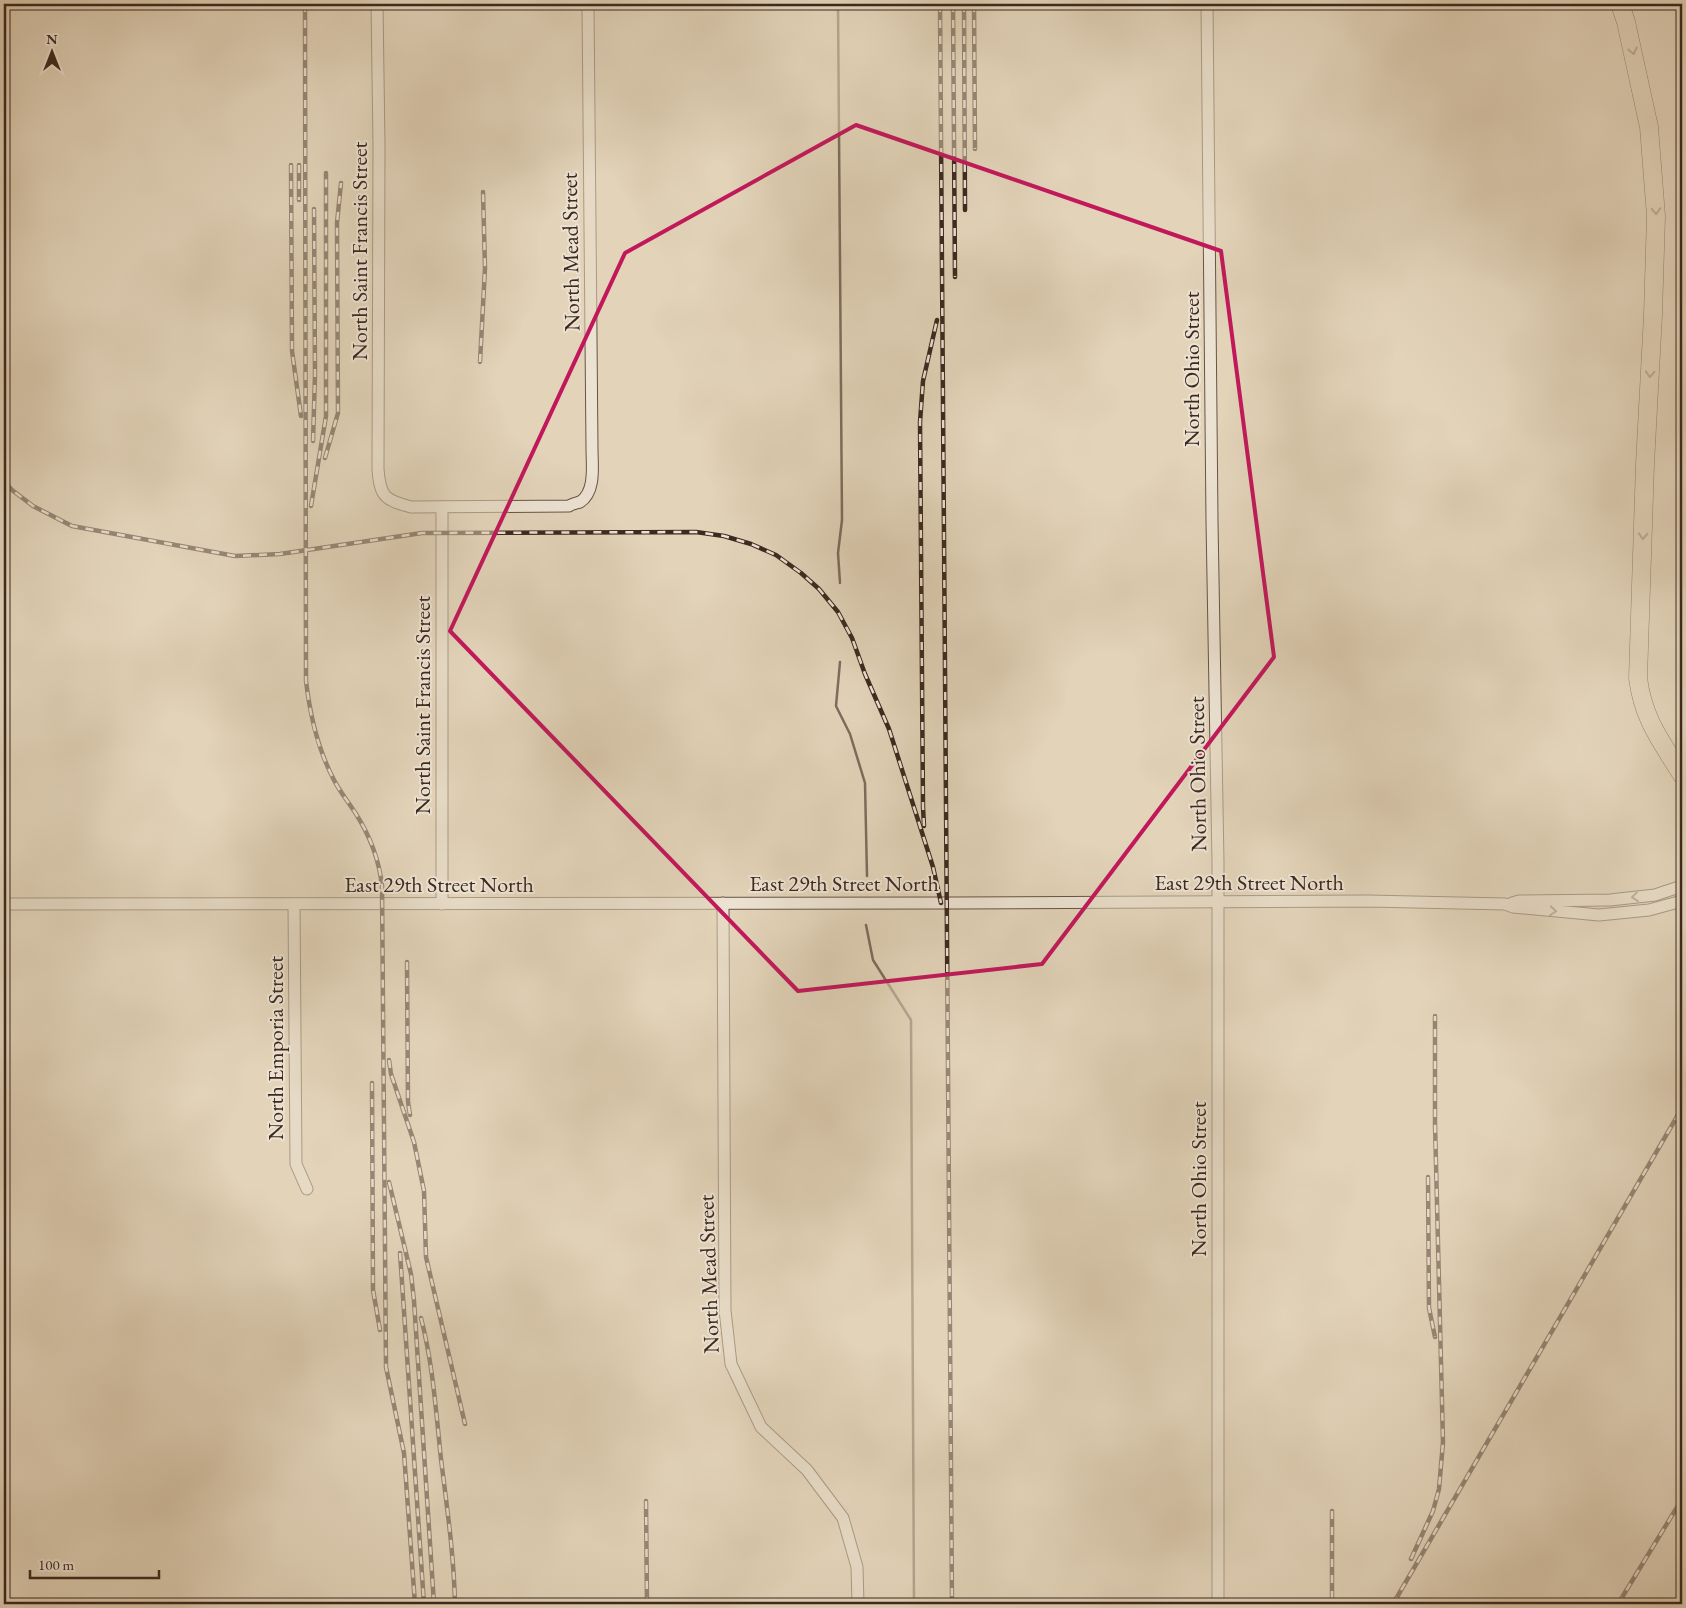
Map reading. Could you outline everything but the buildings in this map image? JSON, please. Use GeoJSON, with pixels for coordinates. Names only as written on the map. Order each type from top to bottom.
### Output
{"type":"FeatureCollection","features":[{"type":"Feature","properties":{"kind":"highway"},"geometry":{"type":"LineString","coordinates":[[1620,4],[1626,22],[1649,127],[1656,216],[1638,678],[1641,699],[1648,719],[1682,775]]}},
{"type":"Feature","properties":{"kind":"street","name":"North Saint Francis Street"},"geometry":{"type":"LineString","coordinates":[[377,4],[379,484],[386,497],[392,502],[411,507],[442,507],[442,904]]}},
{"type":"Feature","properties":{"kind":"street","name":"North Mead Street"},"geometry":{"type":"LineString","coordinates":[[442,507],[569,506],[580,501],[588,492],[591,479],[592,449],[588,4]]}},
{"type":"Feature","properties":{"kind":"street","name":"North Ohio Street"},"geometry":{"type":"LineString","coordinates":[[1207,4],[1218,902],[1218,1604]]}},
{"type":"Feature","properties":{"kind":"street"},"geometry":{"type":"LineString","coordinates":[[1506,904],[1518,901],[1610,900],[1655,895],[1682,886]]}},
{"type":"Feature","properties":{"kind":"street","name":"East 29th Street North"},"geometry":{"type":"LineString","coordinates":[[4,904],[1368,901],[1506,904],[1512,907],[1599,915],[1649,910],[1682,901]]}},
{"type":"Feature","properties":{"kind":"street","name":"North Mead Street"},"geometry":{"type":"LineString","coordinates":[[723,903],[725,1310],[731,1364],[761,1426],[807,1470],[842,1518],[857,1567],[858,1604]]}},
{"type":"Feature","properties":{"kind":"street","name":"North Emporia Street"},"geometry":{"type":"LineString","coordinates":[[294,904],[296,1164],[307,1189]]}},
{"type":"Feature","properties":{"kind":"highlighted area"},"geometry":{"type":"Polygon","coordinates":[[[856,125],[1221,251],[1274,657],[1042,964],[798,991],[450,631],[625,253],[856,125]]]}},
{"type":"Feature","properties":{"kind":"waterway"},"geometry":{"type":"LineString","coordinates":[[838,4],[842,520],[838,553],[840,583]]}},
{"type":"Feature","properties":{"kind":"waterway"},"geometry":{"type":"LineString","coordinates":[[840,662],[836,706],[850,734],[865,783],[867,876]]}},
{"type":"Feature","properties":{"kind":"waterway"},"geometry":{"type":"LineString","coordinates":[[866,925],[873,960],[911,1020],[914,1604]]}},
{"type":"Feature","properties":{"kind":"railway"},"geometry":{"type":"LineString","coordinates":[[305,4],[306,681],[318,743],[335,783],[370,839],[379,866],[382,886],[386,1367],[404,1453],[415,1604]]}},
{"type":"Feature","properties":{"kind":"railway"},"geometry":{"type":"LineString","coordinates":[[940,4],[952,1604]]}},
{"type":"Feature","properties":{"kind":"railway"},"geometry":{"type":"LineString","coordinates":[[953,4],[955,277]]}},
{"type":"Feature","properties":{"kind":"railway"},"geometry":{"type":"LineString","coordinates":[[964,4],[965,210]]}},
{"type":"Feature","properties":{"kind":"railway"},"geometry":{"type":"LineString","coordinates":[[974,4],[975,149]]}},
{"type":"Feature","properties":{"kind":"railway"},"geometry":{"type":"LineString","coordinates":[[291,165],[292,351],[301,416]]}},
{"type":"Feature","properties":{"kind":"railway"},"geometry":{"type":"LineString","coordinates":[[299,165],[299,200]]}},
{"type":"Feature","properties":{"kind":"railway"},"geometry":{"type":"LineString","coordinates":[[311,506],[326,416],[326,173]]}},
{"type":"Feature","properties":{"kind":"railway"},"geometry":{"type":"LineString","coordinates":[[325,458],[338,413],[337,223],[341,183]]}},
{"type":"Feature","properties":{"kind":"railway"},"geometry":{"type":"LineString","coordinates":[[480,362],[485,268],[483,192]]}},
{"type":"Feature","properties":{"kind":"railway"},"geometry":{"type":"LineString","coordinates":[[313,441],[315,375],[314,209]]}},
{"type":"Feature","properties":{"kind":"railway"},"geometry":{"type":"LineString","coordinates":[[924,826],[920,422],[923,381],[937,320]]}},
{"type":"Feature","properties":{"kind":"railway"},"geometry":{"type":"LineString","coordinates":[[4,481],[12,490],[33,506],[72,526],[235,556],[280,554],[422,533],[696,532],[724,536],[751,544],[776,555],[819,589],[838,612],[852,638],[865,674],[889,729],[933,867],[941,903]]}},
{"type":"Feature","properties":{"kind":"railway"},"geometry":{"type":"LineString","coordinates":[[407,962],[408,1102],[410,1115]]}},
{"type":"Feature","properties":{"kind":"railway"},"geometry":{"type":"LineString","coordinates":[[1411,1559],[1433,1511],[1439,1489],[1443,1442],[1435,1124],[1435,1016]]}},
{"type":"Feature","properties":{"kind":"railway"},"geometry":{"type":"LineString","coordinates":[[389,1060],[391,1074],[414,1142],[424,1191],[426,1257],[465,1424]]}},
{"type":"Feature","properties":{"kind":"railway"},"geometry":{"type":"LineString","coordinates":[[372,1083],[373,1290],[380,1330]]}},
{"type":"Feature","properties":{"kind":"railway"},"geometry":{"type":"LineString","coordinates":[[1393,1604],[1682,1108]]}},
{"type":"Feature","properties":{"kind":"railway"},"geometry":{"type":"LineString","coordinates":[[1428,1177],[1429,1308],[1435,1337]]}},
{"type":"Feature","properties":{"kind":"railway"},"geometry":{"type":"LineString","coordinates":[[389,1182],[411,1274],[414,1301],[434,1604]]}},
{"type":"Feature","properties":{"kind":"railway"},"geometry":{"type":"LineString","coordinates":[[400,1253],[424,1604]]}},
{"type":"Feature","properties":{"kind":"railway"},"geometry":{"type":"LineString","coordinates":[[421,1318],[434,1388],[452,1550],[455,1604]]}},
{"type":"Feature","properties":{"kind":"railway"},"geometry":{"type":"LineString","coordinates":[[1618,1604],[1682,1499]]}},
{"type":"Feature","properties":{"kind":"railway"},"geometry":{"type":"LineString","coordinates":[[646,1501],[647,1604]]}},
{"type":"Feature","properties":{"kind":"railway"},"geometry":{"type":"LineString","coordinates":[[1332,1511],[1332,1604]]}}]}
